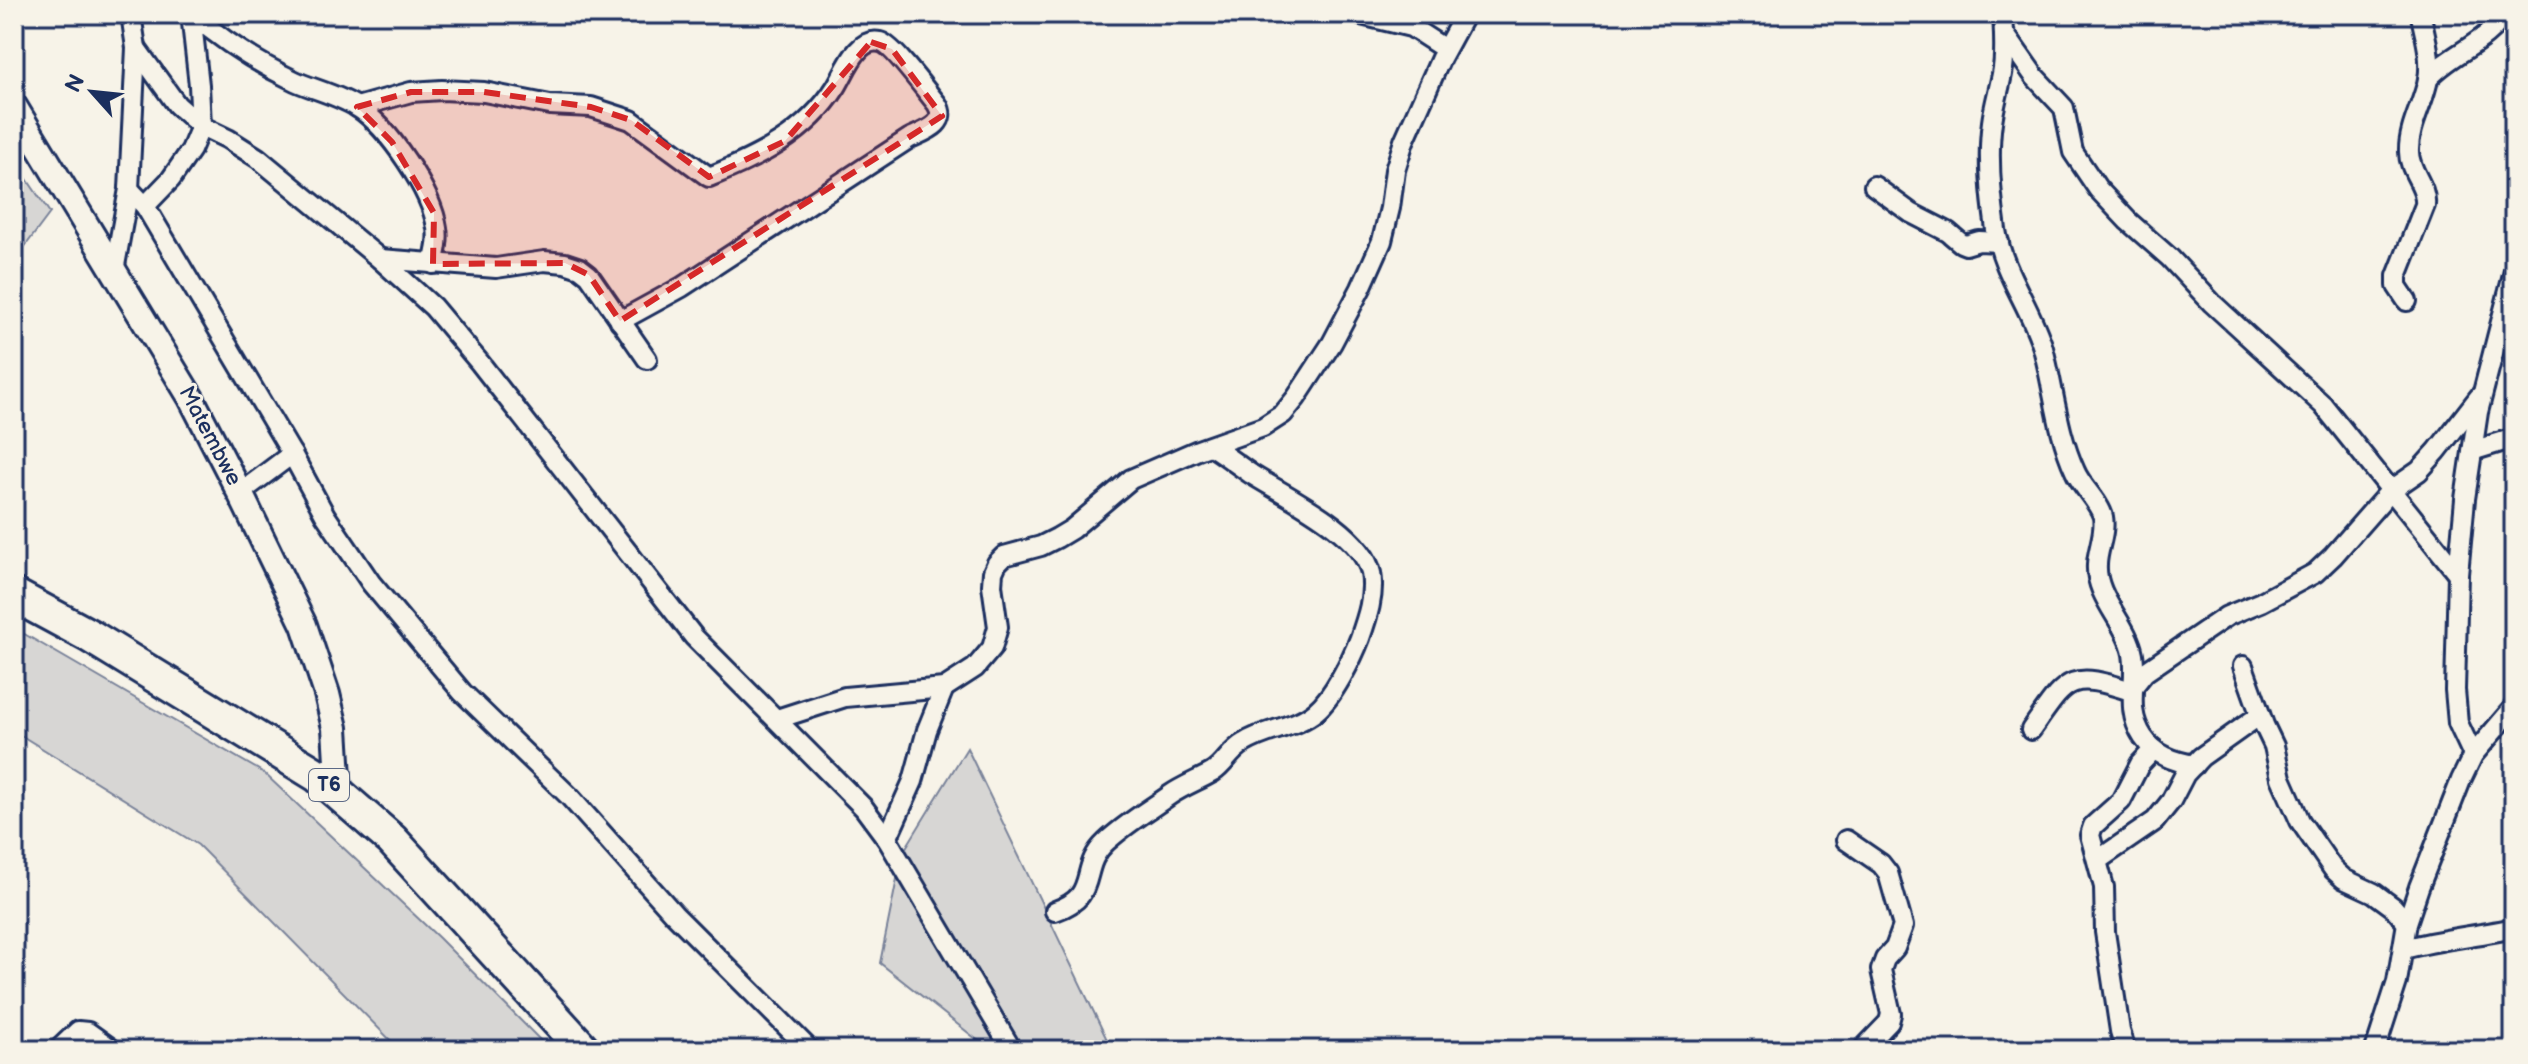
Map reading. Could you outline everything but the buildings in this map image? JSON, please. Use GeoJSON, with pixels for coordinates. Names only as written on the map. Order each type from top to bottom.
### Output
{"type":"FeatureCollection","features":[{"type":"Feature","properties":{"kind":"highway","name":"T6"},"geometry":{"type":"LineString","coordinates":[[14,595],[90,636],[317,775],[392,840],[584,1050]]}},
{"type":"Feature","properties":{"kind":"main road","name":"Matembwe"},"geometry":{"type":"LineString","coordinates":[[14,106],[191,398],[304,625],[318,662],[335,728],[339,794]]}},
{"type":"Feature","properties":{"kind":"street"},"geometry":{"type":"LineString","coordinates":[[114,271],[129,189],[136,48],[131,14]]}},
{"type":"Feature","properties":{"kind":"street"},"geometry":{"type":"LineString","coordinates":[[192,14],[222,40],[260,63],[357,107],[373,120],[419,182],[434,213],[438,239],[433,264]]}},
{"type":"Feature","properties":{"kind":"street"},"geometry":{"type":"LineString","coordinates":[[145,206],[171,179],[191,150],[201,126],[192,14]]}},
{"type":"Feature","properties":{"kind":"street"},"geometry":{"type":"LineString","coordinates":[[1357,14],[1411,27],[1445,49]]}},
{"type":"Feature","properties":{"kind":"street"},"geometry":{"type":"LineString","coordinates":[[777,719],[845,697],[944,688],[975,668],[992,648],[998,627],[993,572],[1004,556],[1041,546],[1072,529],[1131,479],[1263,427],[1283,414],[1332,343],[1361,288],[1382,241],[1395,170],[1404,141],[1445,49],[1465,14]]}},
{"type":"Feature","properties":{"kind":"street"},"geometry":{"type":"LineString","coordinates":[[2003,14],[2003,71],[1991,135],[1991,175],[1999,242],[2006,269],[2043,347],[2055,408],[2075,472],[2103,515],[2097,565],[2099,583],[2128,637],[2135,669],[2131,690],[2136,722],[2143,737],[2164,757],[2194,765]]}},
{"type":"Feature","properties":{"kind":"street"},"geometry":{"type":"LineString","coordinates":[[2407,301],[2397,286],[2397,276],[2425,205],[2426,194],[2409,157],[2409,143],[2428,79],[2429,61],[2421,16]]}},
{"type":"Feature","properties":{"kind":"street"},"geometry":{"type":"LineString","coordinates":[[2428,79],[2438,67],[2502,19],[2514,35]]}},
{"type":"Feature","properties":{"kind":"street"},"geometry":{"type":"LineString","coordinates":[[2004,33],[2015,52],[2064,108],[2073,152],[2098,189],[2212,303],[2323,405],[2458,574]]}},
{"type":"Feature","properties":{"kind":"street"},"geometry":{"type":"LineString","coordinates":[[357,107],[411,92],[442,90],[484,92],[550,105],[591,107],[631,120],[709,177],[785,141],[815,113],[836,87],[846,66],[865,44],[879,42],[892,49],[937,104],[941,111],[940,120],[931,129],[910,138],[682,287],[620,321]]}},
{"type":"Feature","properties":{"kind":"street"},"geometry":{"type":"LineString","coordinates":[[136,48],[177,105],[201,126],[258,158],[433,307],[694,637],[864,808],[887,839],[1012,1050]]}},
{"type":"Feature","properties":{"kind":"street"},"geometry":{"type":"LineString","coordinates":[[1874,186],[1961,243],[1999,242]]}},
{"type":"Feature","properties":{"kind":"street"},"geometry":{"type":"LineString","coordinates":[[129,189],[145,206],[325,515],[371,583],[462,692],[569,796],[674,914],[810,1050]]}},
{"type":"Feature","properties":{"kind":"street"},"geometry":{"type":"LineString","coordinates":[[380,259],[496,268],[544,261],[580,268],[589,275],[647,359]]}},
{"type":"Feature","properties":{"kind":"street"},"geometry":{"type":"LineString","coordinates":[[2473,755],[2458,723],[2455,690],[2458,574],[2482,391],[2514,271]]}},
{"type":"Feature","properties":{"kind":"street"},"geometry":{"type":"LineString","coordinates":[[2131,690],[2145,672],[2208,628],[2315,573],[2390,491],[2419,471],[2482,391]]}},
{"type":"Feature","properties":{"kind":"street"},"geometry":{"type":"LineString","coordinates":[[2472,451],[2514,438]]}},
{"type":"Feature","properties":{"kind":"street"},"geometry":{"type":"LineString","coordinates":[[1055,911],[1081,898],[1095,855],[1107,841],[1179,789],[1215,770],[1244,743],[1316,711],[1328,698],[1355,651],[1366,622],[1372,597],[1371,572],[1352,544],[1334,526],[1211,446]]}},
{"type":"Feature","properties":{"kind":"street"},"geometry":{"type":"LineString","coordinates":[[240,493],[292,454]]}},
{"type":"Feature","properties":{"kind":"street"},"geometry":{"type":"LineString","coordinates":[[2243,666],[2274,746],[2281,778],[2300,821],[2333,869],[2344,879],[2374,893],[2393,907],[2407,923]]}},
{"type":"Feature","properties":{"kind":"street"},"geometry":{"type":"LineString","coordinates":[[2031,730],[2051,702],[2071,682],[2089,680],[2131,690]]}},
{"type":"Feature","properties":{"kind":"street"},"geometry":{"type":"LineString","coordinates":[[887,839],[913,781],[927,730],[944,688]]}},
{"type":"Feature","properties":{"kind":"street"},"geometry":{"type":"LineString","coordinates":[[2375,1050],[2397,982],[2407,923],[2419,887],[2473,755],[2514,707]]}},
{"type":"Feature","properties":{"kind":"street"},"geometry":{"type":"LineString","coordinates":[[2098,860],[2155,821],[2201,757],[2260,715]]}},
{"type":"Feature","properties":{"kind":"street"},"geometry":{"type":"LineString","coordinates":[[2126,1050],[2120,1031],[2108,948],[2104,887],[2090,831],[2121,801],[2140,764],[2154,749]]}},
{"type":"Feature","properties":{"kind":"street"},"geometry":{"type":"LineString","coordinates":[[1846,840],[1881,864],[1888,873],[1903,926],[1895,948],[1885,959],[1881,970],[1891,1014],[1889,1022],[1862,1050]]}},
{"type":"Feature","properties":{"kind":"street"},"geometry":{"type":"LineString","coordinates":[[2404,949],[2437,940],[2473,937],[2514,928]]}},
{"type":"Feature","properties":{"kind":"street"},"geometry":{"type":"LineString","coordinates":[[58,1050],[78,1031],[88,1032],[109,1047]]}},
{"type":"Feature","properties":{"kind":"highlighted area"},"geometry":{"type":"Polygon","coordinates":[[[871,42],[892,49],[942,116],[620,321],[589,275],[565,263],[433,264],[434,213],[392,142],[357,107],[411,92],[484,92],[591,107],[631,120],[709,177],[785,141],[871,42]]]}},
{"type":"Feature","properties":{"kind":"shaded area"},"geometry":{"type":"Polygon","coordinates":[[[14,160],[50,213],[14,261],[14,160]]]}},
{"type":"Feature","properties":{"kind":"shaded area"},"geometry":{"type":"Polygon","coordinates":[[[14,628],[264,773],[439,938],[550,1050],[400,1050],[198,845],[14,731],[14,628]]]}},
{"type":"Feature","properties":{"kind":"shaded area"},"geometry":{"type":"Polygon","coordinates":[[[967,748],[1112,1050],[990,1050],[880,963],[902,854],[967,748]]]}}]}
